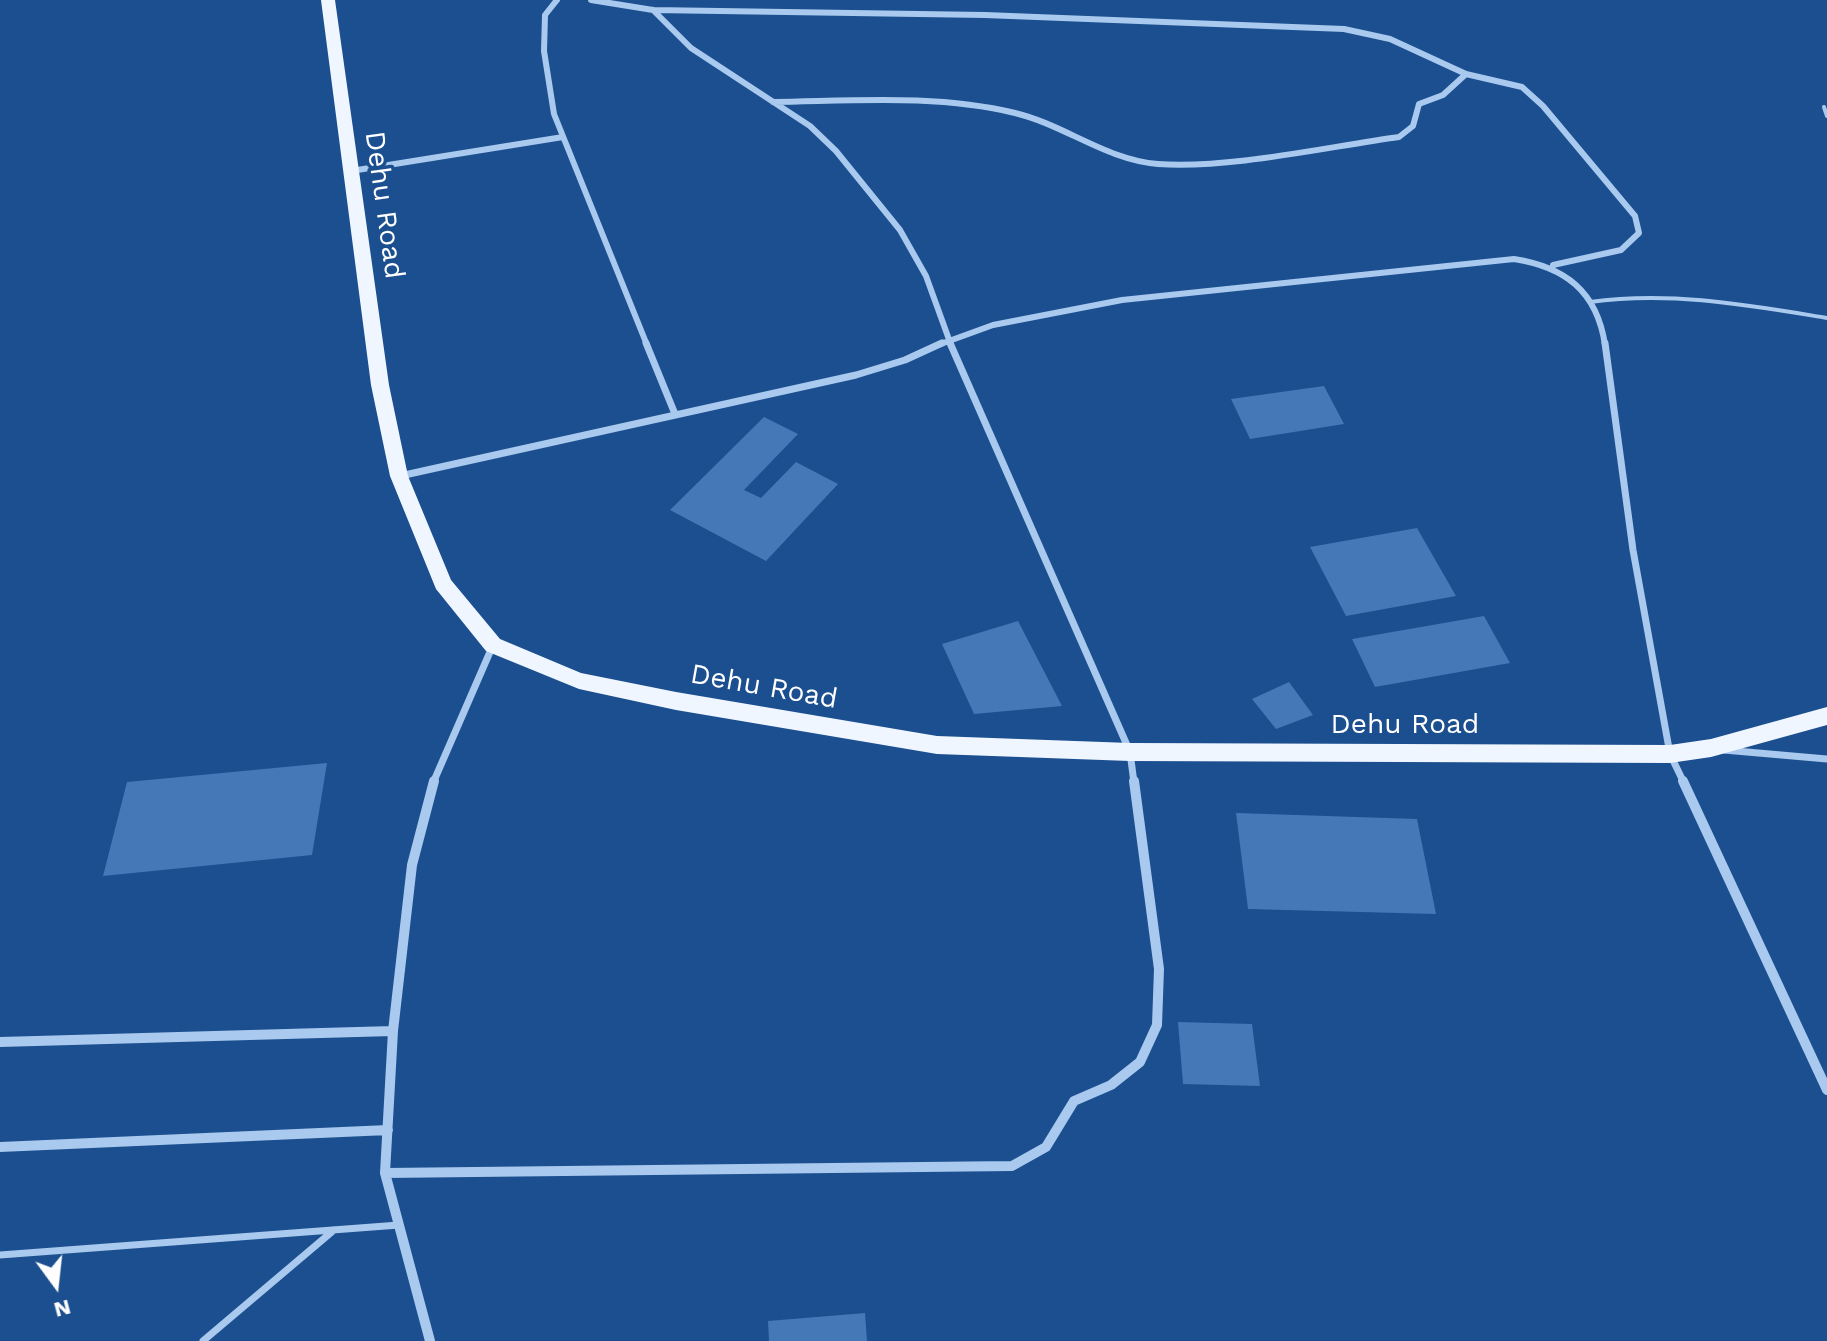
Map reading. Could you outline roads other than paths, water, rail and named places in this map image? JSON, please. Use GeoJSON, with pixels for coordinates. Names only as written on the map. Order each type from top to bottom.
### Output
{"type":"FeatureCollection","features":[{"type":"Feature","properties":{"kind":"main road","name":"Dehu Road"},"geometry":{"type":"LineString","coordinates":[[332,0],[380,385],[399,476],[443,584],[493,645],[579,681],[937,745],[1130,752],[1670,754],[1711,748],[1827,716]]}},
{"type":"Feature","properties":{"kind":"street"},"geometry":{"type":"LineString","coordinates":[[557,0],[545,15],[544,51],[554,114],[675,414]]}},
{"type":"Feature","properties":{"kind":"street"},"geometry":{"type":"LineString","coordinates":[[399,476],[856,375],[905,360],[993,325],[1122,300],[1514,259],[1553,265],[1621,250],[1639,233],[1635,216],[1533,96],[1511,83],[1466,74],[1390,39],[1344,29],[985,15],[653,10],[591,0]]}},
{"type":"Feature","properties":{"kind":"street"},"geometry":{"type":"LineString","coordinates":[[385,1173],[1012,1166],[1038,1155],[1054,1142],[1074,1101],[1111,1085],[1140,1062],[1157,1025],[1159,969],[1130,752],[949,340],[926,276],[900,230],[836,151],[810,126],[691,48],[653,10]]}},
{"type":"Feature","properties":{"kind":"street"},"geometry":{"type":"LineString","coordinates":[[773,102],[909,100],[992,108],[1020,114],[1129,160],[1194,164],[1399,137],[1411,131],[1419,104],[1453,89],[1466,74]]}},
{"type":"Feature","properties":{"kind":"street"},"geometry":{"type":"LineString","coordinates":[[351,171],[563,137]]}},
{"type":"Feature","properties":{"kind":"street"},"geometry":{"type":"LineString","coordinates":[[1553,265],[1578,285],[1590,302],[1603,332],[1633,550],[1670,754],[1827,1090]]}},
{"type":"Feature","properties":{"kind":"street"},"geometry":{"type":"LineString","coordinates":[[430,1341],[385,1173],[393,1031],[412,865],[432,785],[493,645]]}},
{"type":"Feature","properties":{"kind":"street"},"geometry":{"type":"LineString","coordinates":[[1711,748],[1827,759]]}},
{"type":"Feature","properties":{"kind":"street"},"geometry":{"type":"LineString","coordinates":[[0,1042],[393,1031]]}},
{"type":"Feature","properties":{"kind":"street"},"geometry":{"type":"LineString","coordinates":[[0,1147],[388,1130]]}},
{"type":"Feature","properties":{"kind":"lane"},"geometry":{"type":"LineString","coordinates":[[1824,107],[1827,116]]}},
{"type":"Feature","properties":{"kind":"lane"},"geometry":{"type":"LineString","coordinates":[[1590,302],[1629,295],[1693,297],[1827,318]]}},
{"type":"Feature","properties":{"kind":"lane"},"geometry":{"type":"LineString","coordinates":[[0,1255],[399,1225]]}},
{"type":"Feature","properties":{"kind":"lane"},"geometry":{"type":"LineString","coordinates":[[203,1341],[334,1230]]}}]}
